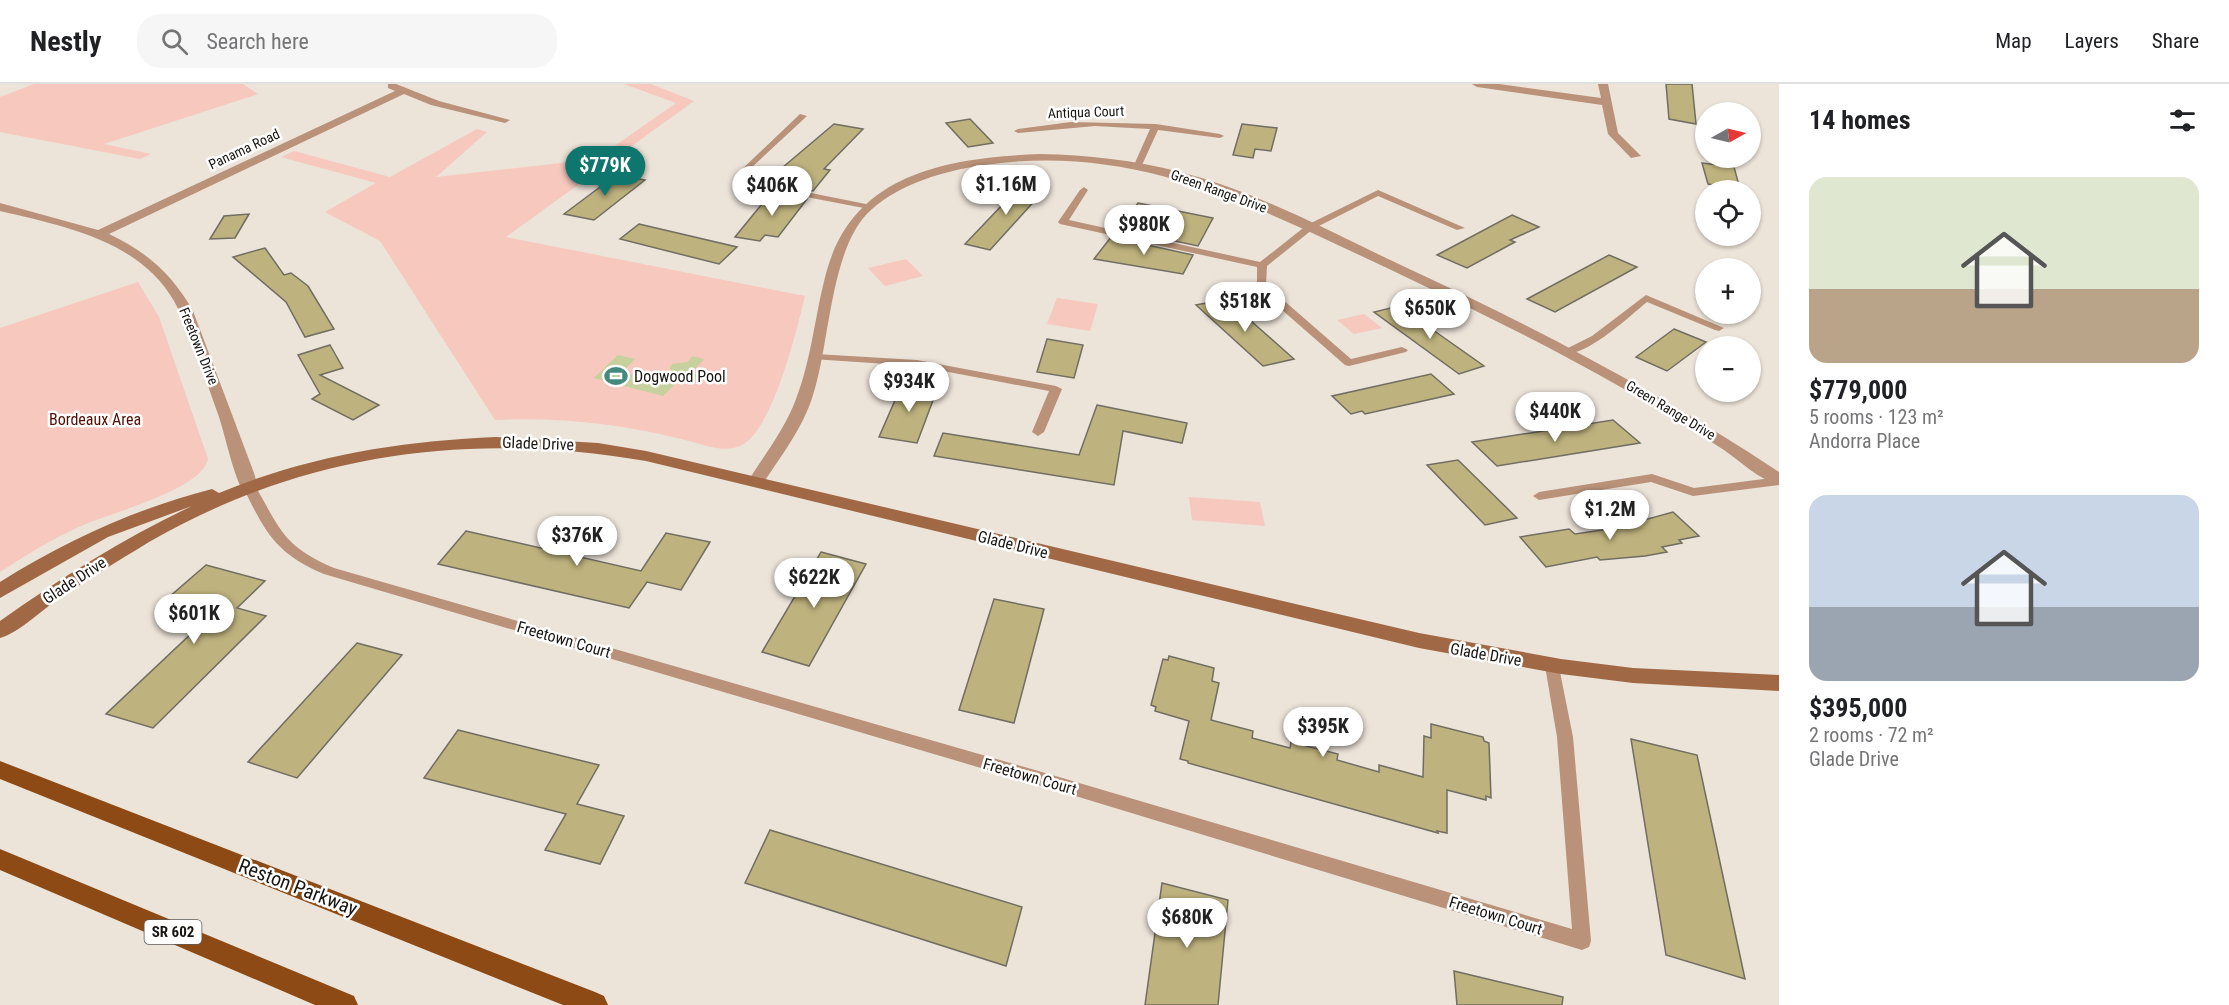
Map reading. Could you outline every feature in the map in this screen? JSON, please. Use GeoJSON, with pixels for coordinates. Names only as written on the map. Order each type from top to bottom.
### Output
{"type":"FeatureCollection","features":[{"type":"Feature","properties":{"kind":"main road","name":"Reston Parkway"},"geometry":{"type":"LineString","coordinates":[[0,770],[595,1005]]}},
{"type":"Feature","properties":{"kind":"main road","name":"SR 602"},"geometry":{"type":"LineString","coordinates":[[0,859],[345,1005]]}},
{"type":"Feature","properties":{"kind":"street"},"geometry":{"type":"LineString","coordinates":[[387,84],[435,103],[505,120]]}},
{"type":"Feature","properties":{"kind":"street"},"geometry":{"type":"LineString","coordinates":[[1477,84],[1606,102]]}},
{"type":"Feature","properties":{"kind":"street"},"geometry":{"type":"LineString","coordinates":[[1602,84],[1613,134],[1635,156]]}},
{"type":"Feature","properties":{"kind":"street","name":"Panama Road"},"geometry":{"type":"LineString","coordinates":[[99,234],[402,91]]}},
{"type":"Feature","properties":{"kind":"street","name":"Green Range Drive"},"geometry":{"type":"LineString","coordinates":[[756,482],[801,409],[816,357],[839,246],[853,220],[866,207],[902,185],[924,176],[996,160],[1072,158],[1138,165],[1206,183],[1310,227],[1451,292],[1570,351],[1663,404],[1779,481]]}},
{"type":"Feature","properties":{"kind":"street","name":"Freetown Drive"},"geometry":{"type":"LineString","coordinates":[[0,207],[99,234],[140,256],[174,290],[183,304],[243,462],[249,487]]}},
{"type":"Feature","properties":{"kind":"street","name":"Glade Drive"},"geometry":{"type":"LineString","coordinates":[[0,591],[54,557],[125,522],[185,501],[249,487],[316,467],[394,451],[459,443],[515,441],[606,448],[1463,651],[1553,666],[1674,680],[1779,683]]}},
{"type":"Feature","properties":{"kind":"street","name":"Glade Drive"},"geometry":{"type":"LineString","coordinates":[[0,631],[69,582],[129,545],[249,487]]}},
{"type":"Feature","properties":{"kind":"lane"},"geometry":{"type":"LineString","coordinates":[[803,116],[748,166],[741,174],[741,182],[866,207]]}},
{"type":"Feature","properties":{"kind":"lane","name":"Antiqua Court"},"geometry":{"type":"LineString","coordinates":[[1018,131],[1084,122],[1156,126],[1220,136]]}},
{"type":"Feature","properties":{"kind":"lane"},"geometry":{"type":"LineString","coordinates":[[1138,165],[1156,126]]}},
{"type":"Feature","properties":{"kind":"lane"},"geometry":{"type":"LineString","coordinates":[[1084,190],[1063,222],[1262,265]]}},
{"type":"Feature","properties":{"kind":"lane"},"geometry":{"type":"LineString","coordinates":[[1402,350],[1348,363],[1261,286],[1262,265],[1310,227],[1378,193],[1460,228]]}},
{"type":"Feature","properties":{"kind":"lane"},"geometry":{"type":"LineString","coordinates":[[1570,351],[1596,338],[1646,298],[1719,328]]}},
{"type":"Feature","properties":{"kind":"lane"},"geometry":{"type":"LineString","coordinates":[[816,357],[917,363],[1056,389],[1038,432]]}},
{"type":"Feature","properties":{"kind":"lane"},"geometry":{"type":"LineString","coordinates":[[1539,496],[1652,478],[1693,492],[1779,481]]}},
{"type":"Feature","properties":{"kind":"lane","name":"Freetown Court"},"geometry":{"type":"LineString","coordinates":[[249,487],[266,523],[280,544],[296,557],[329,571],[1069,787],[1582,941],[1565,737],[1553,666]]}},
{"type":"Feature","properties":{"kind":"green space"},"geometry":{"type":"Polygon","coordinates":[[[34,84],[243,84],[258,94],[104,144],[151,154],[140,159],[0,132],[0,97],[34,84]]]}},
{"type":"Feature","properties":{"kind":"green space"},"geometry":{"type":"Polygon","coordinates":[[[624,84],[651,84],[694,101],[506,237],[805,296],[790,353],[764,420],[753,435],[735,448],[714,447],[662,434],[591,423],[495,420],[380,241],[325,212],[376,183],[281,157],[294,151],[390,177],[477,129],[487,132],[436,177],[596,159],[676,103],[624,84]]]}},
{"type":"Feature","properties":{"kind":"green space"},"geometry":{"type":"Polygon","coordinates":[[[906,259],[923,276],[885,286],[868,268],[906,259]]]}},
{"type":"Feature","properties":{"kind":"green space","name":"Bordeaux Area"},"geometry":{"type":"Polygon","coordinates":[[[138,282],[159,317],[208,459],[202,470],[190,481],[153,499],[70,531],[0,572],[0,328],[138,282]]]}},
{"type":"Feature","properties":{"kind":"green space"},"geometry":{"type":"Polygon","coordinates":[[[1057,298],[1098,304],[1090,331],[1047,324],[1057,298]]]}},
{"type":"Feature","properties":{"kind":"green space"},"geometry":{"type":"Polygon","coordinates":[[[1364,314],[1382,328],[1354,334],[1337,320],[1364,314]]]}},
{"type":"Feature","properties":{"kind":"green space"},"geometry":{"type":"Polygon","coordinates":[[[1189,497],[1260,502],[1265,526],[1192,520],[1189,497]]]}},
{"type":"Feature","properties":{"kind":"shaded area","name":"Dogwood Pool"},"geometry":{"type":"Polygon","coordinates":[[[618,355],[635,359],[622,372],[667,384],[675,375],[670,368],[672,364],[688,362],[692,356],[704,359],[693,371],[698,375],[695,379],[677,382],[663,396],[594,378],[618,355]]]}},
{"type":"Feature","properties":{"kind":"building"},"geometry":{"type":"Polygon","coordinates":[[[1666,84],[1692,84],[1695,124],[1669,119],[1666,84]]]}},
{"type":"Feature","properties":{"kind":"building"},"geometry":{"type":"Polygon","coordinates":[[[970,119],[993,143],[968,147],[946,123],[970,119]]]}},
{"type":"Feature","properties":{"kind":"building"},"geometry":{"type":"Polygon","coordinates":[[[834,124],[863,129],[824,169],[830,170],[813,191],[778,184],[786,175],[776,173],[834,124]]]}},
{"type":"Feature","properties":{"kind":"building"},"geometry":{"type":"Polygon","coordinates":[[[1242,124],[1277,128],[1271,151],[1255,149],[1253,158],[1233,155],[1242,124]]]}},
{"type":"Feature","properties":{"kind":"building"},"geometry":{"type":"Polygon","coordinates":[[[1703,168],[1734,168],[1738,180],[1707,180],[1703,168]]]}},
{"type":"Feature","properties":{"kind":"building"},"geometry":{"type":"Polygon","coordinates":[[[616,175],[645,180],[594,220],[564,214],[616,175]]]}},
{"type":"Feature","properties":{"kind":"building"},"geometry":{"type":"Polygon","coordinates":[[[1024,182],[1047,187],[990,250],[965,244],[1024,182]]]}},
{"type":"Feature","properties":{"kind":"building"},"geometry":{"type":"Polygon","coordinates":[[[771,193],[807,199],[778,237],[765,235],[760,241],[735,237],[771,193]]]}},
{"type":"Feature","properties":{"kind":"building"},"geometry":{"type":"Polygon","coordinates":[[[1138,203],[1213,218],[1198,246],[1118,229],[1138,203]]]}},
{"type":"Feature","properties":{"kind":"building"},"geometry":{"type":"Polygon","coordinates":[[[249,214],[235,238],[210,239],[224,216],[249,214]]]}},
{"type":"Feature","properties":{"kind":"building"},"geometry":{"type":"Polygon","coordinates":[[[1512,215],[1539,227],[1510,240],[1515,242],[1467,268],[1437,255],[1512,215]]]}},
{"type":"Feature","properties":{"kind":"building"},"geometry":{"type":"Polygon","coordinates":[[[639,224],[737,247],[719,264],[620,239],[639,224]]]}},
{"type":"Feature","properties":{"kind":"building"},"geometry":{"type":"Polygon","coordinates":[[[1111,237],[1193,255],[1183,274],[1094,259],[1111,237]]]}},
{"type":"Feature","properties":{"kind":"building"},"geometry":{"type":"Polygon","coordinates":[[[265,248],[284,275],[291,273],[308,286],[334,329],[305,337],[286,302],[233,257],[265,248]]]}},
{"type":"Feature","properties":{"kind":"building"},"geometry":{"type":"Polygon","coordinates":[[[1609,255],[1637,267],[1555,312],[1527,299],[1609,255]]]}},
{"type":"Feature","properties":{"kind":"building"},"geometry":{"type":"Polygon","coordinates":[[[1226,299],[1294,359],[1263,366],[1196,305],[1226,299]]]}},
{"type":"Feature","properties":{"kind":"building"},"geometry":{"type":"Polygon","coordinates":[[[1399,306],[1484,366],[1459,374],[1374,312],[1399,306]]]}},
{"type":"Feature","properties":{"kind":"building"},"geometry":{"type":"Polygon","coordinates":[[[1674,329],[1695,338],[1695,350],[1667,371],[1636,357],[1674,329]]]}},
{"type":"Feature","properties":{"kind":"building"},"geometry":{"type":"Polygon","coordinates":[[[1047,339],[1083,345],[1074,378],[1037,372],[1047,339]]]}},
{"type":"Feature","properties":{"kind":"building"},"geometry":{"type":"Polygon","coordinates":[[[330,345],[343,368],[320,375],[379,405],[353,420],[312,399],[320,394],[298,355],[330,345]]]}},
{"type":"Feature","properties":{"kind":"building"},"geometry":{"type":"Polygon","coordinates":[[[1431,374],[1454,394],[1365,414],[1362,411],[1351,414],[1332,396],[1431,374]]]}},
{"type":"Feature","properties":{"kind":"building"},"geometry":{"type":"Polygon","coordinates":[[[903,382],[938,387],[917,443],[879,437],[903,382]]]}},
{"type":"Feature","properties":{"kind":"building"},"geometry":{"type":"Polygon","coordinates":[[[1097,405],[1187,423],[1182,443],[1123,431],[1114,485],[934,456],[943,433],[1079,455],[1097,405]]]}},
{"type":"Feature","properties":{"kind":"building"},"geometry":{"type":"Polygon","coordinates":[[[1613,420],[1640,443],[1497,466],[1472,442],[1613,420]]]}},
{"type":"Feature","properties":{"kind":"building"},"geometry":{"type":"Polygon","coordinates":[[[1458,460],[1517,518],[1485,525],[1427,465],[1458,460]]]}},
{"type":"Feature","properties":{"kind":"building"},"geometry":{"type":"Polygon","coordinates":[[[1673,512],[1699,536],[1679,540],[1682,543],[1662,547],[1667,552],[1645,556],[1600,560],[1597,557],[1546,567],[1520,537],[1569,529],[1575,534],[1636,525],[1633,523],[1673,512]]]}},
{"type":"Feature","properties":{"kind":"building"},"geometry":{"type":"Polygon","coordinates":[[[466,531],[641,571],[666,533],[710,542],[681,590],[647,582],[629,608],[438,564],[466,531]]]}},
{"type":"Feature","properties":{"kind":"building"},"geometry":{"type":"Polygon","coordinates":[[[821,552],[866,564],[809,666],[762,652],[821,552]]]}},
{"type":"Feature","properties":{"kind":"building"},"geometry":{"type":"Polygon","coordinates":[[[206,565],[265,581],[237,608],[266,616],[153,728],[106,714],[214,612],[168,598],[206,565]]]}},
{"type":"Feature","properties":{"kind":"building"},"geometry":{"type":"Polygon","coordinates":[[[994,599],[1044,609],[1014,723],[959,710],[994,599]]]}},
{"type":"Feature","properties":{"kind":"building"},"geometry":{"type":"Polygon","coordinates":[[[357,643],[402,655],[297,778],[248,762],[357,643]]]}},
{"type":"Feature","properties":{"kind":"building"},"geometry":{"type":"Polygon","coordinates":[[[1169,656],[1214,668],[1212,681],[1219,683],[1211,720],[1253,731],[1252,738],[1290,748],[1291,742],[1338,754],[1337,760],[1379,772],[1379,765],[1423,777],[1424,736],[1431,738],[1431,724],[1483,737],[1484,741],[1489,743],[1491,798],[1486,796],[1486,800],[1447,790],[1447,833],[1437,831],[1438,833],[1188,763],[1180,759],[1189,721],[1155,711],[1156,707],[1151,705],[1163,659],[1168,660],[1169,656]]]}},
{"type":"Feature","properties":{"kind":"building"},"geometry":{"type":"Polygon","coordinates":[[[458,730],[599,765],[577,804],[624,816],[600,864],[545,850],[566,814],[424,778],[458,730]]]}},
{"type":"Feature","properties":{"kind":"building"},"geometry":{"type":"Polygon","coordinates":[[[1631,739],[1697,755],[1745,979],[1666,955],[1631,739]]]}},
{"type":"Feature","properties":{"kind":"building"},"geometry":{"type":"Polygon","coordinates":[[[770,830],[1022,907],[1006,966],[745,883],[770,830]]]}},
{"type":"Feature","properties":{"kind":"building"},"geometry":{"type":"Polygon","coordinates":[[[1162,883],[1228,900],[1218,1005],[1145,1005],[1162,883]]]}},
{"type":"Feature","properties":{"kind":"building"},"geometry":{"type":"Polygon","coordinates":[[[1454,971],[1563,997],[1562,1005],[1457,1005],[1454,971]]]}},
{"type":"Feature","properties":{"kind":"place","name":"Dogwood Pool"},"geometry":{"type":"Point","coordinates":[616,376]}}]}
